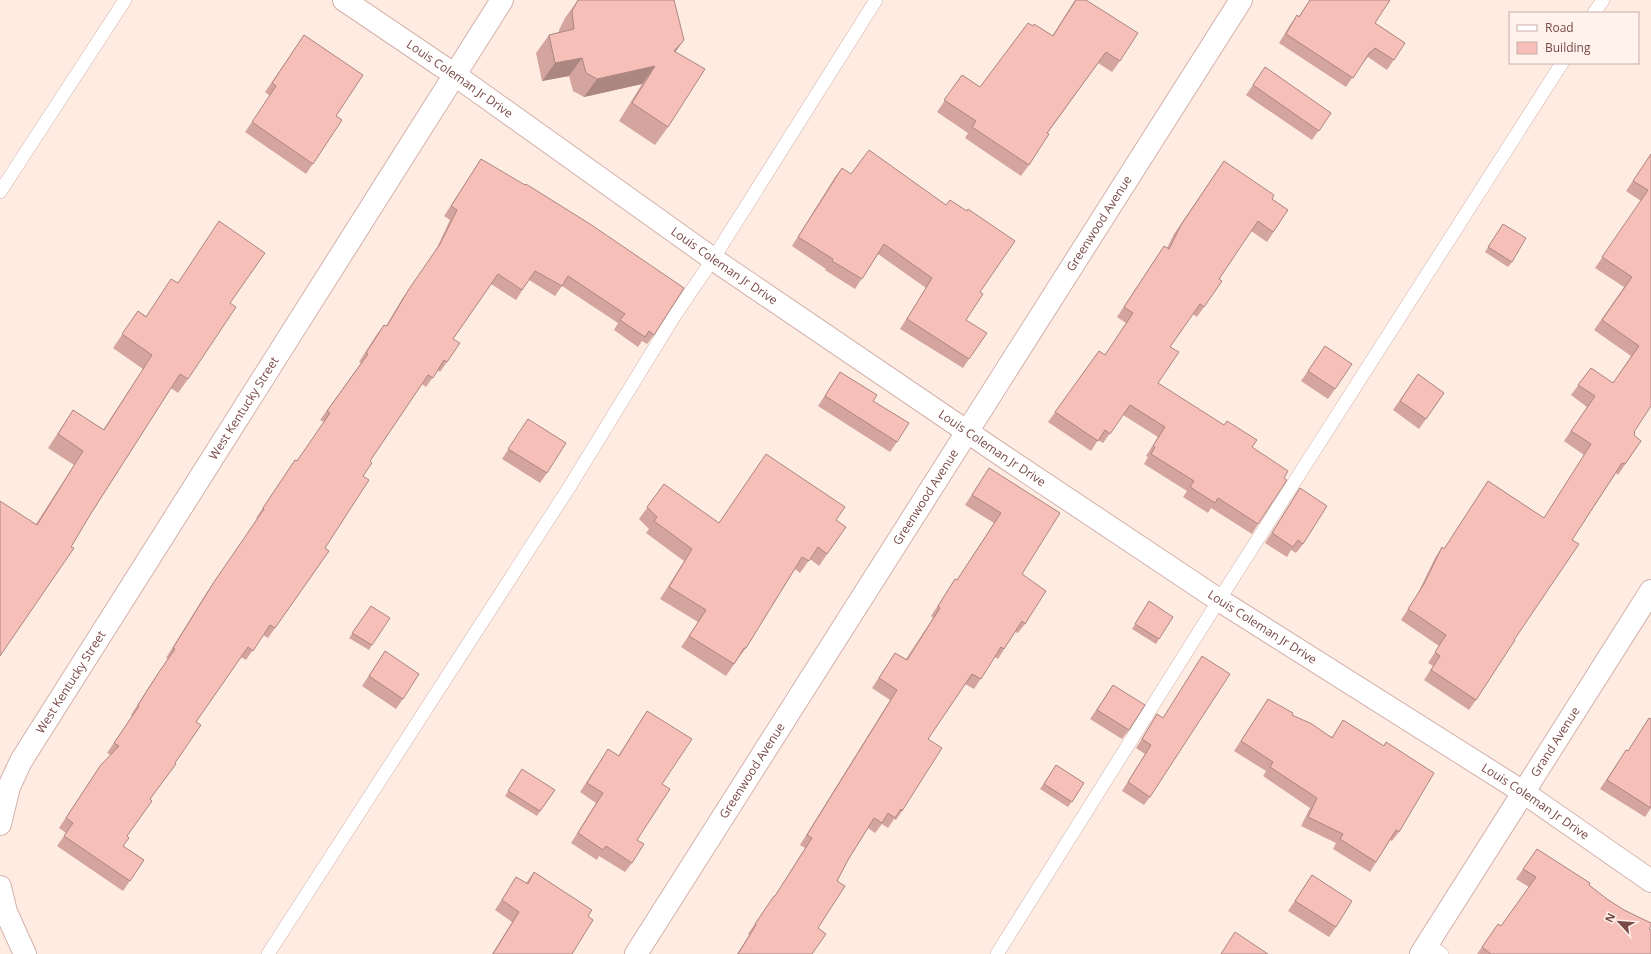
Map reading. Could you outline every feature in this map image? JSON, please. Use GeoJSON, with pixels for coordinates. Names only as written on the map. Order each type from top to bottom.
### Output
{"type":"FeatureCollection","features":[{"type":"Feature","properties":{"kind":"street","name":"Louis Coleman Jr Drive"},"geometry":{"type":"LineString","coordinates":[[344,0],[455,75],[713,259],[968,432],[1219,600],[1523,792],[1651,881]]}},
{"type":"Feature","properties":{"kind":"street","name":"West Kentucky Street"},"geometry":{"type":"LineString","coordinates":[[0,824],[9,787],[21,761],[502,0]]}},
{"type":"Feature","properties":{"kind":"street","name":"Greenwood Avenue"},"geometry":{"type":"LineString","coordinates":[[636,954],[1241,0]]}},
{"type":"Feature","properties":{"kind":"street","name":"Grand Avenue"},"geometry":{"type":"LineString","coordinates":[[1430,951],[1523,792],[1651,591]]}},
{"type":"Feature","properties":{"kind":"street"},"geometry":{"type":"LineString","coordinates":[[0,887],[6,912],[25,954]]}},
{"type":"Feature","properties":{"kind":"lane"},"geometry":{"type":"LineString","coordinates":[[0,192],[125,0]]}},
{"type":"Feature","properties":{"kind":"lane"},"geometry":{"type":"LineString","coordinates":[[268,954],[570,486],[673,318],[713,259],[876,0]]}},
{"type":"Feature","properties":{"kind":"lane"},"geometry":{"type":"LineString","coordinates":[[1595,12],[1603,0]]}},
{"type":"Feature","properties":{"kind":"lane"},"geometry":{"type":"LineString","coordinates":[[997,954],[1219,600],[1561,64]]}},
{"type":"Feature","properties":{"kind":"building"},"geometry":{"type":"Polygon","coordinates":[[[578,0],[674,0],[684,40],[674,51],[705,69],[668,127],[632,103],[655,66],[597,79],[586,73],[582,58],[555,63],[549,35],[574,29],[572,11],[578,0]]]}},
{"type":"Feature","properties":{"kind":"building"},"geometry":{"type":"Polygon","coordinates":[[[1076,0],[1086,0],[1138,33],[1120,61],[1106,52],[1047,133],[1049,134],[1029,165],[972,127],[976,121],[944,100],[962,75],[980,87],[1028,23],[1033,26],[1034,24],[1053,36],[1076,0]]]}},
{"type":"Feature","properties":{"kind":"building"},"geometry":{"type":"Polygon","coordinates":[[[1310,0],[1390,0],[1375,23],[1405,43],[1394,60],[1375,48],[1370,52],[1353,78],[1286,34],[1297,15],[1299,17],[1310,0]]]}},
{"type":"Feature","properties":{"kind":"building"},"geometry":{"type":"Polygon","coordinates":[[[304,35],[363,75],[336,116],[342,120],[313,164],[252,122],[276,86],[272,83],[304,35]]]}},
{"type":"Feature","properties":{"kind":"building"},"geometry":{"type":"Polygon","coordinates":[[[1265,67],[1331,113],[1319,131],[1253,85],[1265,67]]]}},
{"type":"Feature","properties":{"kind":"building"},"geometry":{"type":"Polygon","coordinates":[[[869,150],[946,205],[950,200],[967,211],[968,209],[1015,241],[980,292],[983,294],[966,320],[987,333],[969,359],[907,319],[932,278],[884,244],[862,279],[832,261],[833,259],[798,237],[842,168],[851,174],[869,150]]]}},
{"type":"Feature","properties":{"kind":"building"},"geometry":{"type":"Polygon","coordinates":[[[1651,154],[1651,406],[1634,432],[1634,435],[1641,441],[1625,464],[1622,463],[1572,540],[1579,544],[1514,640],[1476,700],[1431,670],[1440,656],[1435,652],[1446,635],[1408,609],[1424,584],[1442,547],[1444,549],[1488,481],[1544,518],[1591,444],[1571,431],[1595,396],[1578,385],[1591,368],[1613,383],[1639,346],[1602,320],[1632,277],[1602,257],[1648,190],[1633,181],[1651,154]]]}},
{"type":"Feature","properties":{"kind":"building"},"geometry":{"type":"Polygon","coordinates":[[[481,159],[525,185],[526,184],[590,224],[684,288],[654,335],[649,331],[645,337],[620,320],[625,314],[568,276],[562,286],[535,271],[522,290],[498,274],[453,339],[460,343],[447,362],[444,360],[433,378],[428,375],[370,461],[372,463],[363,476],[369,480],[325,548],[329,551],[275,628],[270,625],[253,651],[248,647],[196,722],[201,725],[175,763],[176,764],[150,799],[152,801],[127,836],[129,838],[123,846],[144,860],[130,881],[64,836],[73,823],[66,818],[100,766],[119,746],[114,743],[175,649],[173,648],[214,582],[264,509],[263,508],[295,460],[297,461],[330,413],[327,411],[368,354],[366,353],[384,325],[387,326],[409,289],[440,244],[457,210],[451,206],[481,159]]]}},
{"type":"Feature","properties":{"kind":"building"},"geometry":{"type":"Polygon","coordinates":[[[1224,161],[1274,195],[1272,199],[1288,210],[1273,232],[1258,221],[1219,279],[1222,281],[1204,307],[1200,304],[1170,347],[1179,352],[1158,383],[1224,425],[1227,421],[1257,440],[1252,447],[1288,471],[1284,478],[1287,480],[1258,524],[1218,498],[1215,503],[1190,487],[1194,481],[1151,454],[1155,447],[1153,446],[1165,427],[1130,405],[1110,434],[1105,430],[1098,441],[1055,412],[1099,351],[1105,355],[1133,313],[1124,307],[1164,246],[1169,249],[1181,225],[1224,161]]]}},
{"type":"Feature","properties":{"kind":"building"},"geometry":{"type":"Polygon","coordinates":[[[219,221],[265,253],[230,303],[236,307],[188,379],[180,374],[90,515],[71,547],[74,548],[0,656],[0,501],[37,525],[83,451],[58,434],[73,410],[104,430],[152,355],[122,334],[138,311],[146,317],[171,279],[178,283],[219,221]]]}},
{"type":"Feature","properties":{"kind":"building"},"geometry":{"type":"Polygon","coordinates":[[[1503,224],[1526,238],[1512,262],[1488,247],[1503,224]]]}},
{"type":"Feature","properties":{"kind":"building"},"geometry":{"type":"Polygon","coordinates":[[[1325,346],[1352,364],[1335,389],[1308,371],[1325,346]]]}},
{"type":"Feature","properties":{"kind":"building"},"geometry":{"type":"Polygon","coordinates":[[[840,372],[877,395],[873,401],[909,423],[897,442],[825,396],[840,372]]]}},
{"type":"Feature","properties":{"kind":"building"},"geometry":{"type":"Polygon","coordinates":[[[1418,374],[1444,393],[1426,419],[1400,401],[1418,374]]]}},
{"type":"Feature","properties":{"kind":"building"},"geometry":{"type":"Polygon","coordinates":[[[528,419],[566,443],[547,473],[508,449],[528,419]]]}},
{"type":"Feature","properties":{"kind":"building"},"geometry":{"type":"Polygon","coordinates":[[[766,454],[845,507],[836,520],[846,527],[827,554],[818,547],[809,561],[802,557],[746,648],[744,648],[734,664],[689,636],[706,610],[669,587],[692,549],[654,521],[657,517],[647,507],[664,484],[719,523],[766,454]]]}},
{"type":"Feature","properties":{"kind":"building"},"geometry":{"type":"Polygon","coordinates":[[[989,468],[1060,513],[1022,574],[1046,591],[1025,624],[1022,621],[1004,649],[1001,647],[981,679],[972,674],[928,739],[942,748],[902,811],[901,809],[895,818],[888,813],[882,823],[874,818],[837,881],[845,886],[818,928],[826,934],[812,954],[738,954],[756,925],[755,924],[775,896],[812,838],[807,835],[897,690],[879,678],[895,653],[907,660],[940,608],[938,606],[955,579],[957,580],[1001,513],[972,495],[989,468]]]}},
{"type":"Feature","properties":{"kind":"building"},"geometry":{"type":"Polygon","coordinates":[[[1300,488],[1327,506],[1303,544],[1298,540],[1293,547],[1272,533],[1300,488]]]}},
{"type":"Feature","properties":{"kind":"building"},"geometry":{"type":"Polygon","coordinates":[[[1149,601],[1173,617],[1159,639],[1135,624],[1149,601]]]}},
{"type":"Feature","properties":{"kind":"building"},"geometry":{"type":"Polygon","coordinates":[[[371,606],[390,618],[372,645],[352,633],[371,606]]]}},
{"type":"Feature","properties":{"kind":"building"},"geometry":{"type":"Polygon","coordinates":[[[385,651],[419,674],[403,699],[369,676],[385,651]]]}},
{"type":"Feature","properties":{"kind":"building"},"geometry":{"type":"Polygon","coordinates":[[[1202,656],[1230,674],[1150,797],[1128,782],[1151,745],[1142,739],[1157,714],[1163,718],[1202,656]]]}},
{"type":"Feature","properties":{"kind":"building"},"geometry":{"type":"Polygon","coordinates":[[[1113,685],[1145,705],[1129,730],[1097,710],[1113,685]]]}},
{"type":"Feature","properties":{"kind":"building"},"geometry":{"type":"Polygon","coordinates":[[[1268,699],[1293,713],[1292,715],[1312,724],[1332,738],[1343,720],[1384,746],[1386,742],[1434,773],[1399,832],[1396,830],[1376,862],[1340,839],[1343,834],[1308,817],[1317,798],[1270,767],[1273,762],[1241,741],[1268,699]]]}},
{"type":"Feature","properties":{"kind":"building"},"geometry":{"type":"Polygon","coordinates":[[[647,711],[692,739],[662,784],[670,789],[637,840],[644,844],[632,863],[606,846],[603,850],[578,833],[603,793],[587,783],[608,749],[619,756],[647,711]]]}},
{"type":"Feature","properties":{"kind":"building"},"geometry":{"type":"Polygon","coordinates":[[[1649,718],[1651,719],[1651,808],[1607,780],[1649,718]]]}},
{"type":"Feature","properties":{"kind":"building"},"geometry":{"type":"Polygon","coordinates":[[[1056,765],[1084,783],[1072,802],[1044,784],[1056,765]]]}},
{"type":"Feature","properties":{"kind":"building"},"geometry":{"type":"Polygon","coordinates":[[[522,769],[555,790],[540,811],[508,791],[522,769]]]}},
{"type":"Feature","properties":{"kind":"building"},"geometry":{"type":"Polygon","coordinates":[[[1537,849],[1590,883],[1589,885],[1607,899],[1624,910],[1651,923],[1649,929],[1651,930],[1651,954],[1491,954],[1482,947],[1498,924],[1501,926],[1536,877],[1523,869],[1537,849]]]}},
{"type":"Feature","properties":{"kind":"building"},"geometry":{"type":"Polygon","coordinates":[[[534,872],[592,910],[588,916],[593,920],[572,954],[493,954],[519,912],[502,900],[516,877],[528,884],[534,872]]]}},
{"type":"Feature","properties":{"kind":"building"},"geometry":{"type":"Polygon","coordinates":[[[1312,875],[1352,901],[1336,927],[1295,901],[1312,875]]]}},
{"type":"Feature","properties":{"kind":"building"},"geometry":{"type":"Polygon","coordinates":[[[1235,932],[1268,954],[1221,954],[1235,932]]]}}]}
